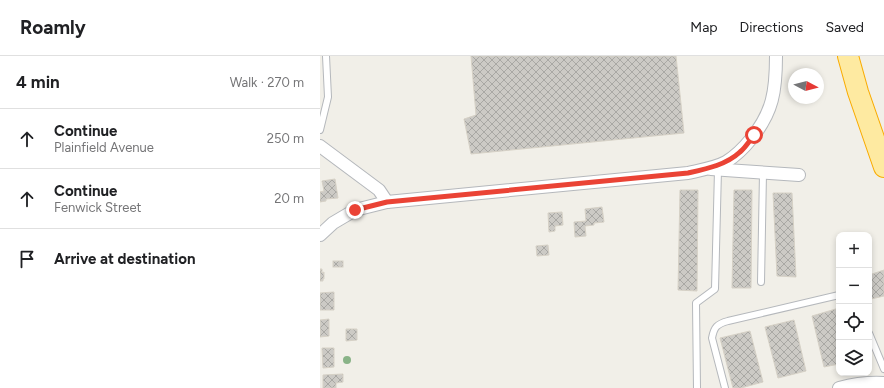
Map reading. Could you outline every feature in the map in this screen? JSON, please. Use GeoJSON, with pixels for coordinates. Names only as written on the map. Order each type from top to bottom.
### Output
{"type":"FeatureCollection","features":[{"type":"Feature","properties":{"kind":"highway"},"geometry":{"type":"LineString","coordinates":[[848,56],[858,92],[884,167]]}},
{"type":"Feature","properties":{"kind":"street"},"geometry":{"type":"LineString","coordinates":[[712,169],[741,152],[762,124],[769,110],[773,97],[776,56]]}},
{"type":"Feature","properties":{"kind":"street"},"geometry":{"type":"LineString","coordinates":[[320,146],[379,190],[387,202]]}},
{"type":"Feature","properties":{"kind":"street"},"geometry":{"type":"LineString","coordinates":[[320,235],[333,223],[355,210],[387,202],[688,173],[712,169],[799,175]]}},
{"type":"Feature","properties":{"kind":"street"},"geometry":{"type":"LineString","coordinates":[[839,388],[853,384],[872,382],[884,383]]}},
{"type":"Feature","properties":{"kind":"lane"},"geometry":{"type":"LineString","coordinates":[[320,130],[328,97],[326,56]]}},
{"type":"Feature","properties":{"kind":"lane"},"geometry":{"type":"LineString","coordinates":[[699,387],[696,303],[715,289],[712,169]]}},
{"type":"Feature","properties":{"kind":"lane"},"geometry":{"type":"LineString","coordinates":[[761,282],[763,172]]}},
{"type":"Feature","properties":{"kind":"lane"},"geometry":{"type":"LineString","coordinates":[[725,388],[712,338],[716,326],[720,323],[836,296]]}},
{"type":"Feature","properties":{"kind":"lane"},"geometry":{"type":"LineString","coordinates":[[872,340],[884,369]]}},
{"type":"Feature","properties":{"kind":"building"},"geometry":{"type":"Polygon","coordinates":[[[471,56],[676,56],[684,133],[471,154],[464,119],[476,115],[471,56]]]}},
{"type":"Feature","properties":{"kind":"building"},"geometry":{"type":"Polygon","coordinates":[[[335,179],[338,198],[326,199],[326,201],[320,202],[320,192],[324,191],[322,181],[335,179]]]}},
{"type":"Feature","properties":{"kind":"building"},"geometry":{"type":"Polygon","coordinates":[[[680,190],[698,190],[697,291],[678,290],[680,190]]]}},
{"type":"Feature","properties":{"kind":"building"},"geometry":{"type":"Polygon","coordinates":[[[734,190],[752,190],[751,288],[732,288],[734,190]]]}},
{"type":"Feature","properties":{"kind":"building"},"geometry":{"type":"Polygon","coordinates":[[[773,193],[792,193],[796,277],[777,276],[773,193]]]}},
{"type":"Feature","properties":{"kind":"building"},"geometry":{"type":"Polygon","coordinates":[[[602,207],[604,222],[585,226],[586,236],[575,237],[574,222],[586,221],[585,209],[602,207]]]}},
{"type":"Feature","properties":{"kind":"building"},"geometry":{"type":"Polygon","coordinates":[[[562,212],[563,225],[555,226],[555,231],[549,232],[548,213],[562,212]]]}},
{"type":"Feature","properties":{"kind":"building"},"geometry":{"type":"Polygon","coordinates":[[[548,245],[549,255],[537,256],[536,246],[548,245]]]}},
{"type":"Feature","properties":{"kind":"building"},"geometry":{"type":"Polygon","coordinates":[[[333,261],[343,261],[343,267],[333,267],[333,261]]]}},
{"type":"Feature","properties":{"kind":"building"},"geometry":{"type":"Polygon","coordinates":[[[320,269],[322,269],[322,273],[324,272],[323,281],[320,281],[320,269]]]}},
{"type":"Feature","properties":{"kind":"building"},"geometry":{"type":"Polygon","coordinates":[[[884,270],[884,296],[872,299],[872,274],[884,270]]]}},
{"type":"Feature","properties":{"kind":"building"},"geometry":{"type":"Polygon","coordinates":[[[334,292],[334,310],[320,310],[320,293],[334,292]]]}},
{"type":"Feature","properties":{"kind":"building"},"geometry":{"type":"Polygon","coordinates":[[[836,309],[836,365],[824,367],[812,316],[836,309]]]}},
{"type":"Feature","properties":{"kind":"building"},"geometry":{"type":"Polygon","coordinates":[[[329,319],[329,336],[320,337],[320,320],[329,319]]]}},
{"type":"Feature","properties":{"kind":"building"},"geometry":{"type":"Polygon","coordinates":[[[794,320],[806,371],[778,378],[765,327],[794,320]]]}},
{"type":"Feature","properties":{"kind":"building"},"geometry":{"type":"Polygon","coordinates":[[[346,329],[357,329],[357,340],[346,341],[346,329]]]}},
{"type":"Feature","properties":{"kind":"building"},"geometry":{"type":"Polygon","coordinates":[[[750,331],[763,382],[741,388],[733,388],[720,338],[750,331]]]}},
{"type":"Feature","properties":{"kind":"building"},"geometry":{"type":"Polygon","coordinates":[[[322,348],[334,348],[334,367],[323,368],[322,348]]]}},
{"type":"Feature","properties":{"kind":"building"},"geometry":{"type":"Polygon","coordinates":[[[343,374],[343,382],[336,383],[336,388],[323,388],[323,375],[343,374]]]}},
{"type":"Feature","properties":{"kind":"route"},"geometry":{"type":"LineString","coordinates":[[355,210],[387,202],[688,173],[706,169],[725,162],[741,152],[754,135]]}}]}
